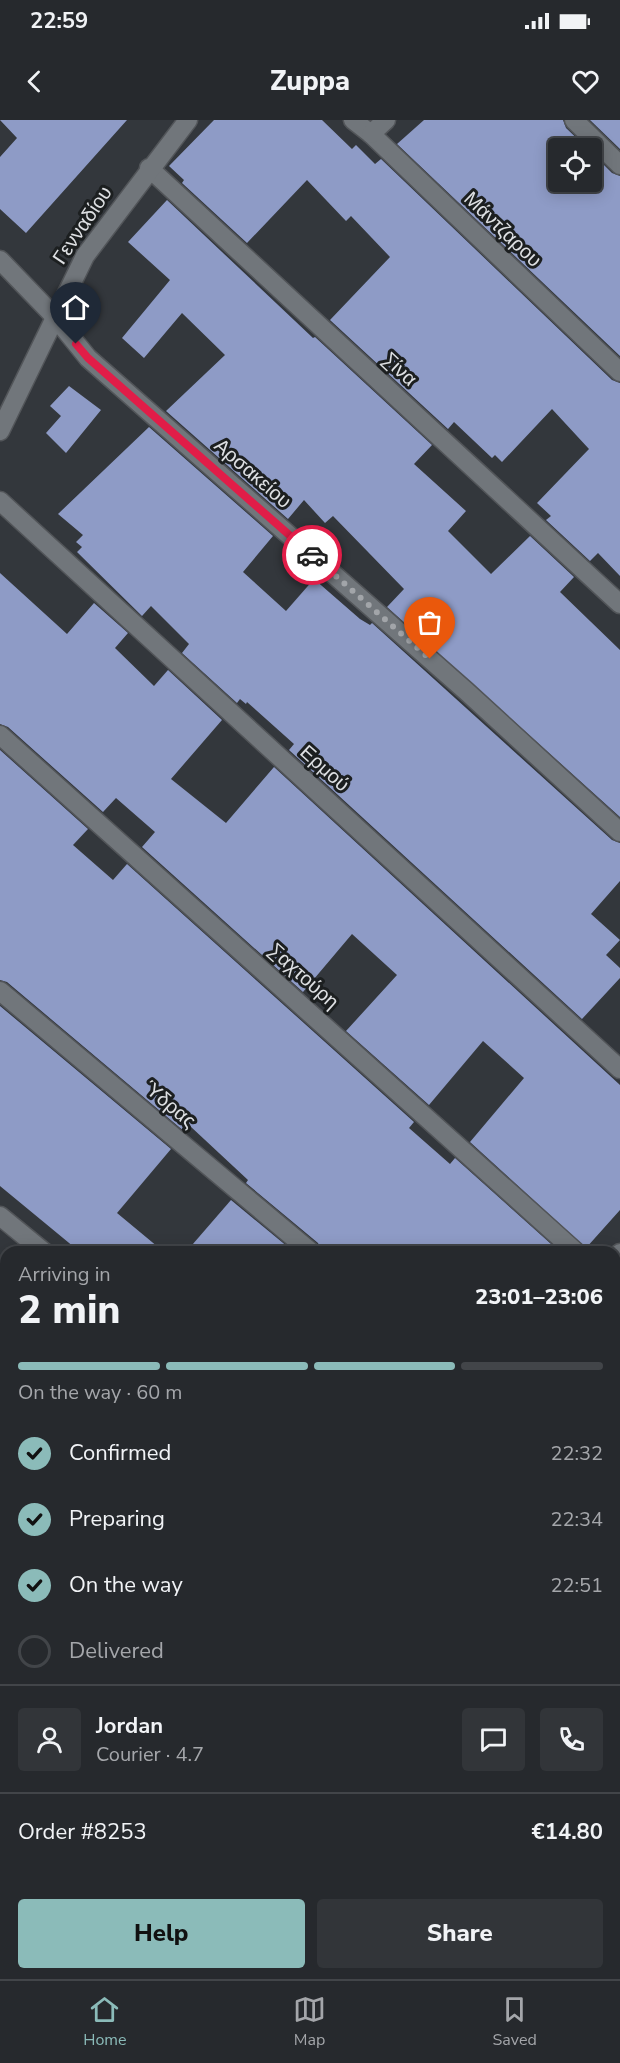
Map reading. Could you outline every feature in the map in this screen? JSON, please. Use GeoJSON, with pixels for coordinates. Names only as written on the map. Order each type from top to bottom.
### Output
{"type":"FeatureCollection","features":[{"type":"Feature","properties":{"kind":"street","name":"Γενναδίου"},"geometry":{"type":"LineString","coordinates":[[0,431],[54,315],[85,256],[149,168],[188,120]]}},
{"type":"Feature","properties":{"kind":"street","name":"Μάντζαρου"},"geometry":{"type":"LineString","coordinates":[[353,120],[620,372]]}},
{"type":"Feature","properties":{"kind":"street"},"geometry":{"type":"LineString","coordinates":[[370,134],[386,120]]}},
{"type":"Feature","properties":{"kind":"street"},"geometry":{"type":"LineString","coordinates":[[574,120],[620,165]]}},
{"type":"Feature","properties":{"kind":"street","name":"Σίνα"},"geometry":{"type":"LineString","coordinates":[[149,168],[620,604]]}},
{"type":"Feature","properties":{"kind":"street","name":"Αρσακείου"},"geometry":{"type":"LineString","coordinates":[[0,260],[54,315],[88,358],[466,691],[620,832]]}},
{"type":"Feature","properties":{"kind":"street","name":"Ερμού"},"geometry":{"type":"LineString","coordinates":[[0,501],[620,1069]]}},
{"type":"Feature","properties":{"kind":"street","name":"Σαχτούρη"},"geometry":{"type":"LineString","coordinates":[[0,735],[569,1246]]}},
{"type":"Feature","properties":{"kind":"street","name":"Ύδρας"},"geometry":{"type":"LineString","coordinates":[[0,991],[304,1246]]}},
{"type":"Feature","properties":{"kind":"street"},"geometry":{"type":"LineString","coordinates":[[0,1216],[37,1246]]}},
{"type":"Feature","properties":{"kind":"building"},"geometry":{"type":"Polygon","coordinates":[[[0,120],[127,120],[26,233],[0,209],[0,157],[17,138],[0,120]]]}},
{"type":"Feature","properties":{"kind":"building"},"geometry":{"type":"Polygon","coordinates":[[[214,120],[322,120],[352,149],[356,145],[375,164],[381,159],[612,380],[620,383],[620,576],[598,553],[590,561],[546,520],[551,516],[537,503],[589,449],[552,409],[502,462],[495,455],[492,458],[454,422],[448,429],[330,320],[390,257],[351,216],[346,221],[307,180],[247,243],[182,183],[184,180],[169,166],[214,120]]]}},
{"type":"Feature","properties":{"kind":"building"},"geometry":{"type":"Polygon","coordinates":[[[424,120],[563,120],[566,128],[576,138],[548,138],[548,192],[602,192],[602,163],[612,173],[620,176],[620,356],[397,144],[424,120]]]}},
{"type":"Feature","properties":{"kind":"building"},"geometry":{"type":"Polygon","coordinates":[[[590,120],[620,120],[620,149],[590,120]]]}},
{"type":"Feature","properties":{"kind":"building"},"geometry":{"type":"Polygon","coordinates":[[[167,200],[313,338],[315,337],[432,445],[414,464],[466,511],[448,531],[491,574],[530,536],[574,577],[560,592],[620,650],[620,817],[387,607],[404,589],[333,516],[325,523],[304,500],[288,519],[166,411],[225,355],[182,313],[144,358],[122,338],[170,280],[128,242],[167,200]]]}},
{"type":"Feature","properties":{"kind":"building"},"geometry":{"type":"Polygon","coordinates":[[[69,386],[101,410],[66,453],[46,433],[61,416],[50,406],[69,386]]]}},
{"type":"Feature","properties":{"kind":"building"},"geometry":{"type":"Polygon","coordinates":[[[149,427],[273,536],[243,572],[286,611],[314,579],[360,619],[370,625],[372,623],[612,840],[620,843],[620,881],[591,914],[620,940],[606,955],[620,968],[620,978],[582,1019],[289,750],[294,744],[247,702],[246,704],[240,699],[237,703],[182,653],[189,644],[151,606],[142,616],[77,552],[82,547],[76,542],[83,535],[58,514],[149,427]]]}},
{"type":"Feature","properties":{"kind":"building"},"geometry":{"type":"Polygon","coordinates":[[[0,573],[67,634],[94,603],[128,633],[115,648],[154,686],[168,670],[222,720],[171,779],[226,823],[274,767],[620,1085],[620,1210],[588,1246],[584,1246],[470,1142],[524,1078],[483,1041],[429,1105],[346,1031],[397,975],[352,934],[303,992],[142,847],[155,832],[116,798],[103,812],[8,727],[0,724],[0,573]]]}},
{"type":"Feature","properties":{"kind":"building"},"geometry":{"type":"Polygon","coordinates":[[[0,750],[88,829],[73,845],[113,880],[127,864],[414,1122],[409,1128],[450,1164],[455,1158],[553,1246],[319,1246],[246,1183],[248,1180],[190,1126],[185,1132],[7,982],[0,980],[0,750]]]}},
{"type":"Feature","properties":{"kind":"building"},"geometry":{"type":"Polygon","coordinates":[[[0,1006],[171,1149],[117,1213],[157,1246],[73,1246],[0,1186],[0,1006]]]}},
{"type":"Feature","properties":{"kind":"building"},"geometry":{"type":"Polygon","coordinates":[[[231,1200],[287,1246],[191,1246],[231,1200]]]}},
{"type":"Feature","properties":{"kind":"way so far"},"geometry":{"type":"LineString","coordinates":[[312,555],[430,659]]}},
{"type":"Feature","properties":{"kind":"route"},"geometry":{"type":"LineString","coordinates":[[76,344],[88,358],[312,555]]}}]}
